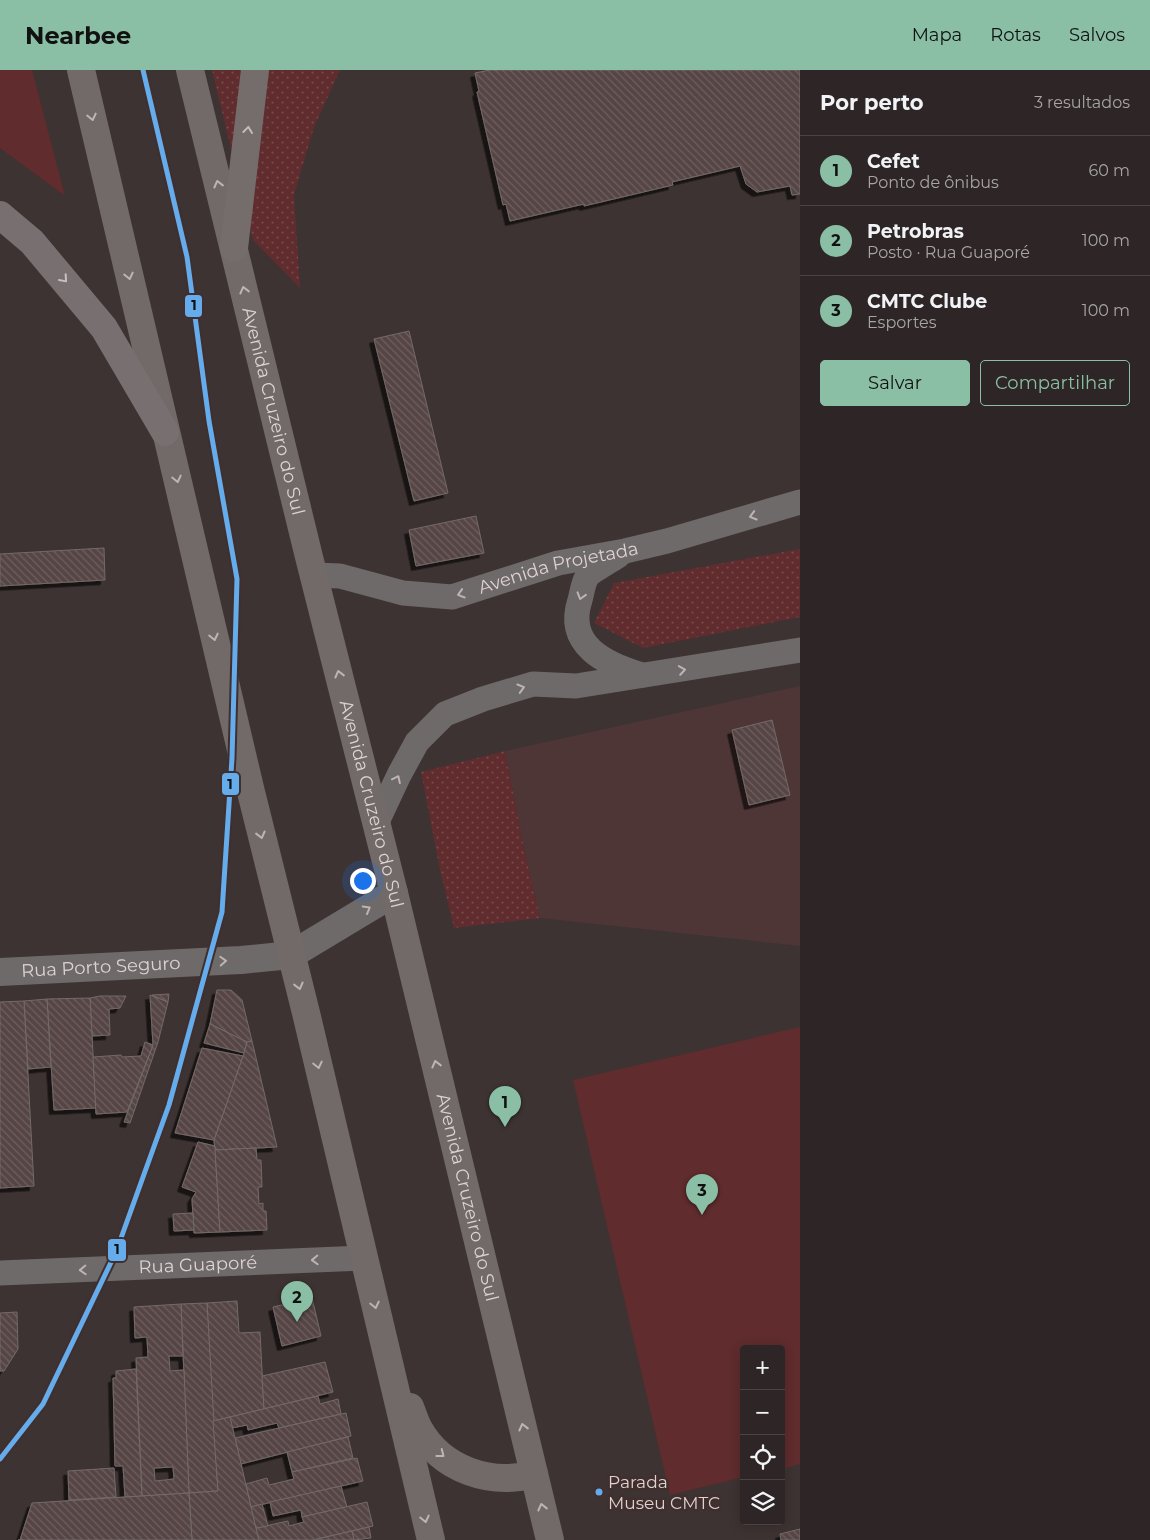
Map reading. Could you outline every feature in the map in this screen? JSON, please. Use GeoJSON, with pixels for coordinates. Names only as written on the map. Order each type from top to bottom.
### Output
{"type":"FeatureCollection","features":[{"type":"Feature","properties":{"kind":"highway"},"geometry":{"type":"LineString","coordinates":[[234,248],[256,70]]}},
{"type":"Feature","properties":{"kind":"highway"},"geometry":{"type":"LineString","coordinates":[[0,215],[32,242],[104,328],[165,432]]}},
{"type":"Feature","properties":{"kind":"main road"},"geometry":{"type":"LineString","coordinates":[[81,70],[165,432],[292,955],[430,1540]]}},
{"type":"Feature","properties":{"kind":"main road","name":"Avenida Cruzeiro do Sul"},"geometry":{"type":"LineString","coordinates":[[190,70],[394,893],[550,1540]]}},
{"type":"Feature","properties":{"kind":"main road"},"geometry":{"type":"LineString","coordinates":[[394,1386],[410,1407],[419,1429],[434,1449],[453,1464],[487,1477],[511,1478],[534,1474]]}},
{"type":"Feature","properties":{"kind":"street","name":"Avenida Projetada"},"geometry":{"type":"LineString","coordinates":[[314,575],[340,576],[403,593],[452,597],[558,563],[667,541],[800,502]]}},
{"type":"Feature","properties":{"kind":"street"},"geometry":{"type":"LineString","coordinates":[[625,551],[587,577],[576,611],[579,635],[596,654],[619,668],[644,676]]}},
{"type":"Feature","properties":{"kind":"street"},"geometry":{"type":"LineString","coordinates":[[376,824],[417,742],[445,714],[483,699],[533,684],[576,686],[800,650]]}},
{"type":"Feature","properties":{"kind":"street","name":"Rua Porto Seguro"},"geometry":{"type":"LineString","coordinates":[[0,972],[241,960],[292,955],[394,893]]}},
{"type":"Feature","properties":{"kind":"street","name":"Rua Guaporé"},"geometry":{"type":"LineString","coordinates":[[0,1274],[364,1258]]}},
{"type":"Feature","properties":{"kind":"shaded area"},"geometry":{"type":"Polygon","coordinates":[[[0,70],[32,70],[65,196],[0,148],[0,70]]]}},
{"type":"Feature","properties":{"kind":"shaded area"},"geometry":{"type":"Polygon","coordinates":[[[212,70],[340,70],[314,127],[294,195],[300,288],[253,240],[212,70]]]}},
{"type":"Feature","properties":{"kind":"shaded area"},"geometry":{"type":"Polygon","coordinates":[[[800,549],[800,617],[643,648],[594,623],[614,583],[800,549]]]}},
{"type":"Feature","properties":{"kind":"shaded area"},"geometry":{"type":"Polygon","coordinates":[[[800,686],[800,946],[540,918],[524,849],[505,751],[800,686]]]}},
{"type":"Feature","properties":{"kind":"shaded area"},"geometry":{"type":"Polygon","coordinates":[[[505,751],[524,849],[540,918],[454,928],[440,870],[421,772],[505,751]]]}},
{"type":"Feature","properties":{"kind":"shaded area"},"geometry":{"type":"Polygon","coordinates":[[[800,1027],[800,1464],[785,1468],[785,1345],[740,1345],[740,1478],[670,1495],[573,1080],[800,1027]]]}},
{"type":"Feature","properties":{"kind":"building"},"geometry":{"type":"Polygon","coordinates":[[[490,70],[800,70],[800,194],[792,195],[790,186],[757,192],[746,184],[740,166],[672,182],[673,185],[510,221],[506,204],[503,205],[477,92],[479,91],[475,73],[490,70]]]}},
{"type":"Feature","properties":{"kind":"building"},"geometry":{"type":"Polygon","coordinates":[[[409,331],[448,493],[414,501],[374,339],[409,331]]]}},
{"type":"Feature","properties":{"kind":"building"},"geometry":{"type":"Polygon","coordinates":[[[476,516],[484,553],[416,566],[409,530],[476,516]]]}},
{"type":"Feature","properties":{"kind":"building"},"geometry":{"type":"Polygon","coordinates":[[[104,548],[105,580],[0,586],[0,554],[104,548]]]}},
{"type":"Feature","properties":{"kind":"building"},"geometry":{"type":"Polygon","coordinates":[[[772,720],[790,795],[749,805],[732,730],[772,720]]]}},
{"type":"Feature","properties":{"kind":"building"},"geometry":{"type":"Polygon","coordinates":[[[217,990],[231,990],[242,1000],[252,1041],[247,1042],[210,1024],[217,990]]]}},
{"type":"Feature","properties":{"kind":"building"},"geometry":{"type":"Polygon","coordinates":[[[169,994],[168,1002],[152,995],[169,994]]]}},
{"type":"Feature","properties":{"kind":"building"},"geometry":{"type":"Polygon","coordinates":[[[150,995],[168,1002],[158,1042],[130,1123],[124,1122],[153,1045],[150,995]]]}},
{"type":"Feature","properties":{"kind":"building"},"geometry":{"type":"Polygon","coordinates":[[[126,996],[120,1008],[109,1009],[110,1035],[92,1036],[90,998],[126,996]]]}},
{"type":"Feature","properties":{"kind":"building"},"geometry":{"type":"Polygon","coordinates":[[[90,998],[96,1108],[54,1110],[47,999],[90,998]]]}},
{"type":"Feature","properties":{"kind":"building"},"geometry":{"type":"Polygon","coordinates":[[[47,999],[51,1067],[28,1069],[24,1001],[47,999]]]}},
{"type":"Feature","properties":{"kind":"building"},"geometry":{"type":"Polygon","coordinates":[[[24,1001],[34,1186],[0,1188],[0,1002],[24,1001]]]}},
{"type":"Feature","properties":{"kind":"building"},"geometry":{"type":"Polygon","coordinates":[[[210,1024],[247,1042],[244,1053],[204,1043],[210,1024]]]}},
{"type":"Feature","properties":{"kind":"building"},"geometry":{"type":"Polygon","coordinates":[[[252,1041],[277,1147],[215,1150],[214,1140],[247,1042],[252,1041]]]}},
{"type":"Feature","properties":{"kind":"building"},"geometry":{"type":"Polygon","coordinates":[[[145,1042],[153,1045],[127,1112],[96,1114],[93,1057],[141,1056],[145,1042]]]}},
{"type":"Feature","properties":{"kind":"building"},"geometry":{"type":"Polygon","coordinates":[[[202,1048],[243,1056],[214,1140],[175,1133],[202,1048]]]}},
{"type":"Feature","properties":{"kind":"building"},"geometry":{"type":"Polygon","coordinates":[[[198,1142],[215,1146],[220,1232],[194,1233],[192,1199],[196,1192],[182,1187],[198,1142]]]}},
{"type":"Feature","properties":{"kind":"building"},"geometry":{"type":"Polygon","coordinates":[[[256,1148],[257,1160],[261,1160],[262,1187],[258,1187],[259,1204],[263,1203],[263,1211],[266,1211],[267,1230],[220,1232],[215,1150],[256,1148]]]}},
{"type":"Feature","properties":{"kind":"building"},"geometry":{"type":"Polygon","coordinates":[[[193,1213],[194,1230],[174,1231],[173,1214],[193,1213]]]}},
{"type":"Feature","properties":{"kind":"building"},"geometry":{"type":"Polygon","coordinates":[[[312,1298],[321,1336],[282,1346],[273,1307],[312,1298]]]}},
{"type":"Feature","properties":{"kind":"building"},"geometry":{"type":"Polygon","coordinates":[[[237,1301],[239,1333],[260,1332],[264,1409],[213,1421],[207,1303],[237,1301]]]}},
{"type":"Feature","properties":{"kind":"building"},"geometry":{"type":"Polygon","coordinates":[[[207,1303],[218,1491],[189,1493],[181,1304],[207,1303]]]}},
{"type":"Feature","properties":{"kind":"building"},"geometry":{"type":"Polygon","coordinates":[[[181,1304],[183,1356],[169,1356],[170,1371],[184,1370],[189,1493],[142,1496],[136,1358],[148,1357],[147,1337],[135,1338],[134,1307],[181,1304]],[[173,1467],[154,1468],[155,1481],[174,1479],[173,1467]]]}},
{"type":"Feature","properties":{"kind":"building"},"geometry":{"type":"Polygon","coordinates":[[[17,1312],[18,1349],[4,1371],[0,1371],[0,1313],[17,1312]]]}},
{"type":"Feature","properties":{"kind":"building"},"geometry":{"type":"Polygon","coordinates":[[[325,1362],[333,1392],[264,1409],[262,1376],[325,1362]]]}},
{"type":"Feature","properties":{"kind":"building"},"geometry":{"type":"Polygon","coordinates":[[[136,1369],[142,1496],[125,1497],[123,1466],[115,1466],[113,1378],[116,1378],[116,1371],[136,1369]]]}},
{"type":"Feature","properties":{"kind":"building"},"geometry":{"type":"Polygon","coordinates":[[[318,1396],[320,1404],[338,1399],[341,1414],[279,1428],[277,1423],[248,1430],[247,1425],[232,1428],[230,1417],[318,1396]]]}},
{"type":"Feature","properties":{"kind":"building"},"geometry":{"type":"Polygon","coordinates":[[[346,1413],[351,1436],[241,1464],[235,1438],[346,1413]]]}},
{"type":"Feature","properties":{"kind":"building"},"geometry":{"type":"Polygon","coordinates":[[[230,1417],[259,1540],[192,1540],[189,1493],[218,1491],[213,1421],[230,1417]]]}},
{"type":"Feature","properties":{"kind":"building"},"geometry":{"type":"Polygon","coordinates":[[[348,1437],[353,1458],[292,1472],[287,1452],[348,1437]]]}},
{"type":"Feature","properties":{"kind":"building"},"geometry":{"type":"Polygon","coordinates":[[[357,1458],[363,1481],[251,1507],[246,1484],[267,1478],[269,1485],[294,1479],[292,1472],[357,1458]]]}},
{"type":"Feature","properties":{"kind":"building"},"geometry":{"type":"Polygon","coordinates":[[[114,1468],[116,1497],[69,1500],[68,1471],[114,1468]]]}},
{"type":"Feature","properties":{"kind":"building"},"geometry":{"type":"Polygon","coordinates":[[[341,1486],[347,1507],[302,1517],[301,1510],[273,1516],[270,1502],[341,1486]]]}},
{"type":"Feature","properties":{"kind":"building"},"geometry":{"type":"Polygon","coordinates":[[[189,1493],[192,1540],[20,1540],[32,1503],[189,1493]]]}},
{"type":"Feature","properties":{"kind":"building"},"geometry":{"type":"Polygon","coordinates":[[[367,1502],[373,1526],[313,1540],[259,1540],[256,1528],[288,1521],[289,1526],[304,1522],[302,1517],[367,1502]]]}},
{"type":"Feature","properties":{"kind":"building"},"geometry":{"type":"Polygon","coordinates":[[[262,1504],[268,1526],[256,1528],[251,1507],[262,1504]]]}},
{"type":"Feature","properties":{"kind":"building"},"geometry":{"type":"Polygon","coordinates":[[[369,1527],[371,1538],[354,1540],[352,1531],[369,1527]]]}},
{"type":"Feature","properties":{"kind":"building"},"geometry":{"type":"Polygon","coordinates":[[[800,1529],[800,1540],[781,1540],[780,1534],[800,1529]]]}},
{"type":"Feature","properties":{"kind":"building"},"geometry":{"type":"Polygon","coordinates":[[[352,1531],[354,1540],[313,1540],[352,1531]]]}},
{"type":"Feature","properties":{"kind":"transit line","name":"1"},"geometry":{"type":"LineString","coordinates":[[0,1459],[43,1404],[116,1252],[169,1105],[222,912],[232,758],[237,579],[209,421],[187,257],[143,70]]}},
{"type":"Feature","properties":{"kind":"place","name":"Cefet"},"geometry":{"type":"Point","coordinates":[505,1127]}},
{"type":"Feature","properties":{"kind":"place","name":"CMTC Clube"},"geometry":{"type":"Point","coordinates":[702,1215]}},
{"type":"Feature","properties":{"kind":"place","name":"Petrobras"},"geometry":{"type":"Point","coordinates":[297,1322]}},
{"type":"Feature","properties":{"kind":"place","name":"Parada Museu CMTC"},"geometry":{"type":"Point","coordinates":[599,1492]}}]}
